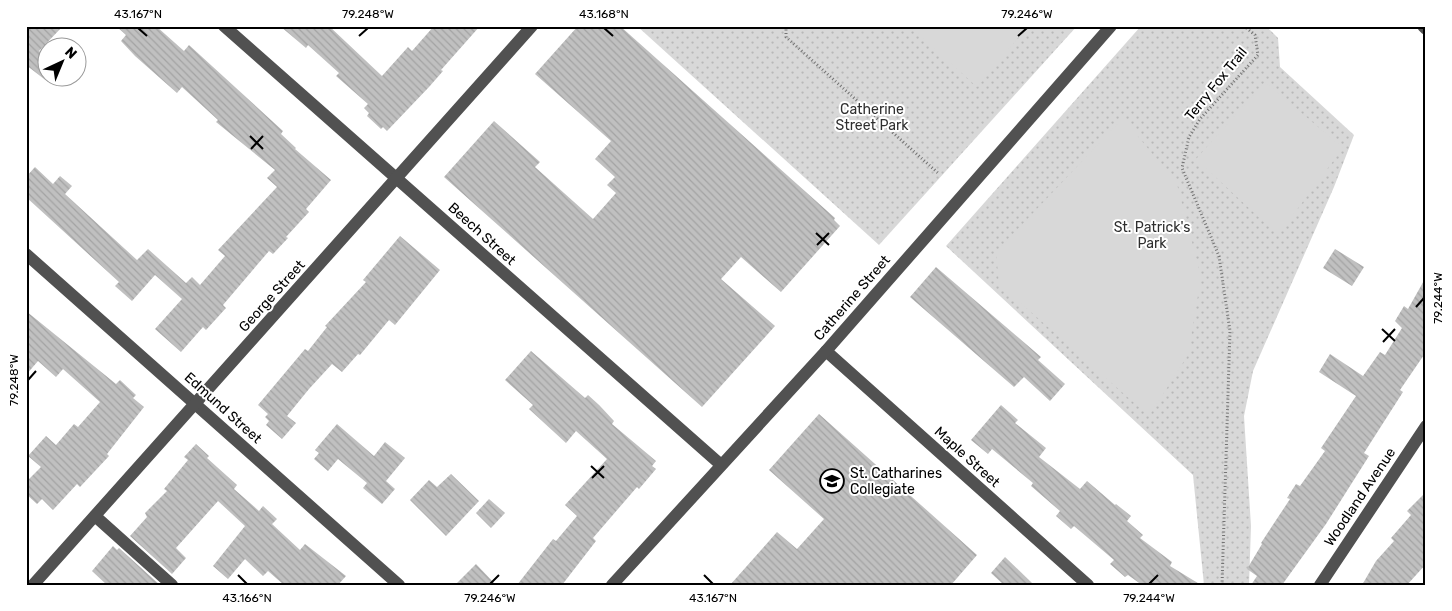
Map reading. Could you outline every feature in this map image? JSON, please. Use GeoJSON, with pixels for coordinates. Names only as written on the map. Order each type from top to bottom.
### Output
{"type":"FeatureCollection","features":[{"type":"Feature","properties":{"kind":"street","name":"Beech Street"},"geometry":{"type":"LineString","coordinates":[[224,26],[720,464]]}},
{"type":"Feature","properties":{"kind":"street","name":"George Street"},"geometry":{"type":"LineString","coordinates":[[33,585],[532,26]]}},
{"type":"Feature","properties":{"kind":"street","name":"Catherine Street"},"geometry":{"type":"LineString","coordinates":[[612,585],[720,464],[826,351],[1111,26]]}},
{"type":"Feature","properties":{"kind":"street","name":"Edmund Street"},"geometry":{"type":"LineString","coordinates":[[26,254],[399,585]]}},
{"type":"Feature","properties":{"kind":"street","name":"Maple Street"},"geometry":{"type":"LineString","coordinates":[[826,351],[1088,585]]}},
{"type":"Feature","properties":{"kind":"street","name":"Woodland Avenue"},"geometry":{"type":"LineString","coordinates":[[1320,585],[1426,426]]}},
{"type":"Feature","properties":{"kind":"street"},"geometry":{"type":"LineString","coordinates":[[95,516],[172,585]]}},
{"type":"Feature","properties":{"kind":"path"},"geometry":{"type":"LineString","coordinates":[[786,26],[786,38],[938,173]]}},
{"type":"Feature","properties":{"kind":"path","name":"Terry Fox Trail"},"geometry":{"type":"LineString","coordinates":[[1222,585],[1230,331],[1219,256],[1182,168],[1189,137],[1200,119],[1258,55],[1255,35],[1244,26]]}},
{"type":"Feature","properties":{"kind":"green space","name":"Catherine Street Park"},"geometry":{"type":"Polygon","coordinates":[[[637,26],[1077,26],[879,245],[637,26]]]}},
{"type":"Feature","properties":{"kind":"green space"},"geometry":{"type":"Polygon","coordinates":[[[910,26],[1028,26],[977,87],[910,26]]]}},
{"type":"Feature","properties":{"kind":"green space","name":"St. Patrick's Park"},"geometry":{"type":"Polygon","coordinates":[[[1141,26],[1266,26],[1278,38],[1280,67],[1354,135],[1334,187],[1253,371],[1244,416],[1251,526],[1249,585],[1204,585],[1193,475],[946,246],[1141,26]]]}},
{"type":"Feature","properties":{"kind":"green space"},"geometry":{"type":"Polygon","coordinates":[[[1265,82],[1343,148],[1278,235],[1196,159],[1265,82]]]}},
{"type":"Feature","properties":{"kind":"green space"},"geometry":{"type":"Polygon","coordinates":[[[1123,118],[1177,184],[1201,277],[1188,355],[1149,416],[999,284],[996,252],[1123,118]]]}},
{"type":"Feature","properties":{"kind":"building"},"geometry":{"type":"Polygon","coordinates":[[[26,26],[63,26],[51,38],[38,38],[38,74],[26,65],[26,26]]]}},
{"type":"Feature","properties":{"kind":"building"},"geometry":{"type":"Polygon","coordinates":[[[116,26],[156,26],[184,51],[189,45],[283,131],[281,134],[295,149],[331,180],[306,209],[309,212],[286,237],[288,238],[273,254],[269,251],[223,305],[226,308],[206,330],[203,327],[181,352],[155,329],[182,299],[155,275],[132,301],[115,286],[119,282],[26,197],[26,177],[35,167],[53,184],[60,176],[72,186],[65,194],[137,260],[148,249],[186,283],[192,277],[200,285],[225,256],[218,250],[277,187],[267,178],[275,170],[216,122],[218,120],[182,87],[177,93],[135,56],[121,41],[126,35],[116,26]]]}},
{"type":"Feature","properties":{"kind":"building"},"geometry":{"type":"Polygon","coordinates":[[[280,26],[329,26],[382,76],[408,47],[412,51],[434,26],[480,26],[441,70],[443,71],[429,87],[387,131],[383,127],[381,129],[367,116],[369,113],[364,108],[368,104],[336,76],[339,73],[308,45],[306,48],[280,26]]]}},
{"type":"Feature","properties":{"kind":"building"},"geometry":{"type":"Polygon","coordinates":[[[578,26],[620,26],[835,218],[834,220],[840,226],[781,292],[741,257],[721,279],[775,326],[702,407],[444,177],[494,121],[540,162],[535,167],[593,219],[616,193],[607,185],[615,177],[595,159],[611,141],[535,74],[578,26]]]}},
{"type":"Feature","properties":{"kind":"building"},"geometry":{"type":"Polygon","coordinates":[[[400,236],[440,270],[395,325],[389,320],[360,355],[358,354],[342,372],[332,364],[287,416],[296,423],[282,439],[266,425],[269,421],[265,417],[268,414],[258,405],[305,349],[308,351],[327,327],[325,326],[366,282],[363,280],[400,236]]]}},
{"type":"Feature","properties":{"kind":"building"},"geometry":{"type":"Polygon","coordinates":[[[1335,249],[1364,267],[1352,286],[1323,268],[1335,249]]]}},
{"type":"Feature","properties":{"kind":"building"},"geometry":{"type":"Polygon","coordinates":[[[936,267],[1041,357],[1038,360],[1065,384],[1050,401],[1024,377],[1014,387],[910,297],[936,267]]]}},
{"type":"Feature","properties":{"kind":"building"},"geometry":{"type":"Polygon","coordinates":[[[1426,277],[1426,352],[1400,390],[1403,392],[1364,453],[1369,456],[1326,524],[1282,585],[1251,585],[1257,576],[1247,569],[1261,543],[1290,499],[1287,498],[1296,484],[1300,486],[1325,451],[1321,448],[1356,396],[1319,372],[1330,354],[1363,376],[1380,352],[1385,355],[1402,328],[1395,321],[1404,306],[1408,309],[1426,277]]]}},
{"type":"Feature","properties":{"kind":"building"},"geometry":{"type":"Polygon","coordinates":[[[26,311],[116,384],[120,380],[136,395],[133,398],[144,407],[107,454],[109,456],[80,487],[77,484],[53,510],[42,499],[37,504],[26,494],[26,482],[41,467],[28,456],[46,436],[56,445],[74,424],[78,427],[100,402],[63,369],[56,377],[38,361],[26,375],[26,311]]]}},
{"type":"Feature","properties":{"kind":"building"},"geometry":{"type":"Polygon","coordinates":[[[531,351],[585,398],[588,395],[614,421],[612,424],[656,461],[652,466],[656,469],[639,489],[637,487],[593,538],[596,541],[562,585],[517,585],[553,539],[556,541],[577,516],[565,505],[607,459],[576,431],[566,443],[529,409],[533,405],[505,380],[531,351]]]}},
{"type":"Feature","properties":{"kind":"building"},"geometry":{"type":"Polygon","coordinates":[[[1001,405],[1018,420],[1015,423],[1046,448],[1039,457],[1080,489],[1087,481],[1131,516],[1127,521],[1143,535],[1140,538],[1172,562],[1170,566],[1201,585],[1142,585],[1128,575],[1125,577],[1110,564],[1114,560],[1074,526],[1071,529],[1056,516],[1060,511],[1031,486],[1033,483],[992,449],[988,454],[971,440],[1001,405]]]}},
{"type":"Feature","properties":{"kind":"building"},"geometry":{"type":"Polygon","coordinates":[[[819,414],[977,555],[951,585],[730,585],[777,532],[797,549],[824,519],[769,470],[819,414]]]}},
{"type":"Feature","properties":{"kind":"building"},"geometry":{"type":"Polygon","coordinates":[[[337,424],[374,456],[385,442],[405,458],[386,481],[395,489],[382,504],[363,488],[367,483],[338,459],[328,471],[314,459],[319,453],[315,450],[337,424]]]}},
{"type":"Feature","properties":{"kind":"building"},"geometry":{"type":"Polygon","coordinates":[[[196,444],[209,456],[207,458],[237,485],[234,489],[259,511],[263,506],[277,519],[272,524],[300,550],[305,544],[346,576],[338,585],[284,585],[268,571],[263,576],[245,559],[228,579],[213,566],[245,526],[218,501],[176,548],[186,558],[172,574],[130,536],[147,517],[145,513],[167,491],[164,489],[188,460],[184,457],[196,444]]]}},
{"type":"Feature","properties":{"kind":"building"},"geometry":{"type":"Polygon","coordinates":[[[451,474],[479,501],[446,536],[410,500],[429,480],[437,487],[451,474]]]}},
{"type":"Feature","properties":{"kind":"building"},"geometry":{"type":"Polygon","coordinates":[[[1426,492],[1426,564],[1407,585],[1362,585],[1376,561],[1394,541],[1391,538],[1411,515],[1407,511],[1426,492]]]}},
{"type":"Feature","properties":{"kind":"building"},"geometry":{"type":"Polygon","coordinates":[[[489,499],[505,513],[491,528],[476,513],[489,499]]]}},
{"type":"Feature","properties":{"kind":"building"},"geometry":{"type":"Polygon","coordinates":[[[113,546],[117,550],[119,548],[160,585],[107,585],[92,571],[113,546]]]}},
{"type":"Feature","properties":{"kind":"building"},"geometry":{"type":"Polygon","coordinates":[[[1005,557],[1034,585],[1004,585],[991,573],[1005,557]]]}},
{"type":"Feature","properties":{"kind":"building"},"geometry":{"type":"Polygon","coordinates":[[[476,564],[496,585],[455,585],[476,564]]]}},
{"type":"Feature","properties":{"kind":"place","name":"St. Catharines Collegiate"},"geometry":{"type":"Point","coordinates":[832,481]}}]}
